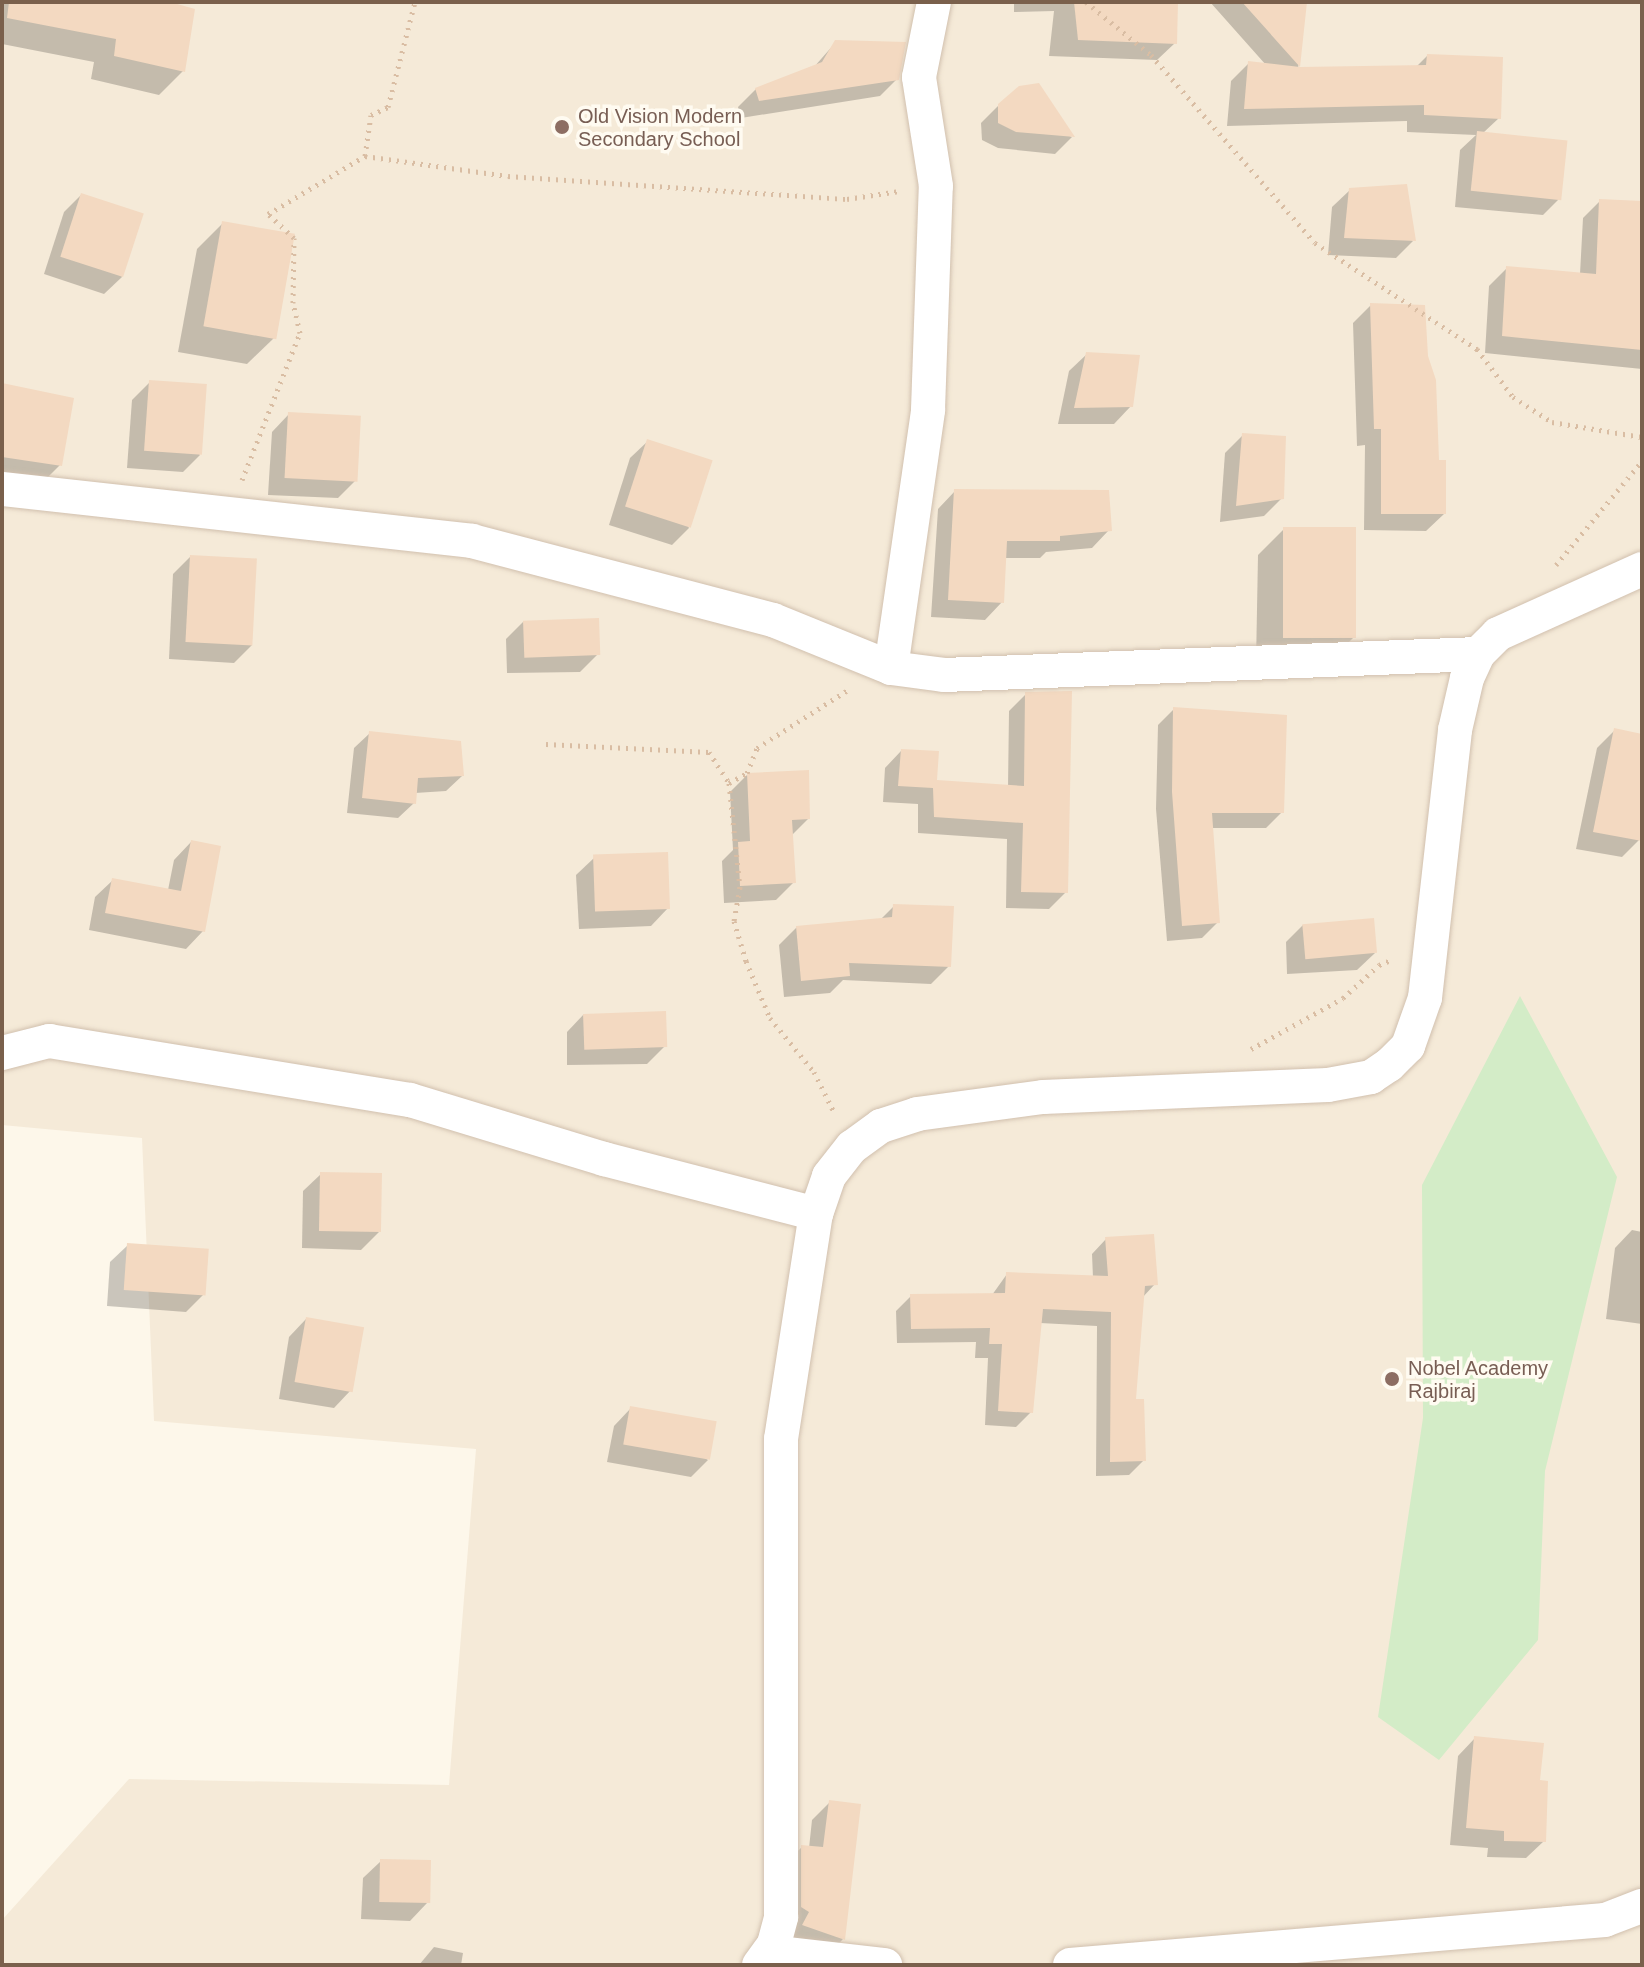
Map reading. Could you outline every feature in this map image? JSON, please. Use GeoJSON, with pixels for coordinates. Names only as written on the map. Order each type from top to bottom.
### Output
{"type":"FeatureCollection","features":[{"type":"Feature","properties":{"kind":"street"},"geometry":{"type":"LineString","coordinates":[[891,668],[928,410],[936,186],[919,77],[934,2]]}},
{"type":"Feature","properties":{"kind":"street"},"geometry":{"type":"LineString","coordinates":[[2,489],[472,541],[773,620],[891,668],[944,675],[1478,654]]}},
{"type":"Feature","properties":{"kind":"street"},"geometry":{"type":"LineString","coordinates":[[885,1965],[764,1959],[781,1917],[781,1439],[816,1214],[829,1176],[852,1147],[881,1126],[933,1112],[1043,1097],[1328,1085],[1371,1077],[1408,1046],[1418,1025],[1455,730],[1467,678],[1478,654],[1498,634],[1642,569]]}},
{"type":"Feature","properties":{"kind":"street"},"geometry":{"type":"LineString","coordinates":[[2,1053],[49,1041],[410,1100],[604,1159],[816,1214]]}},
{"type":"Feature","properties":{"kind":"street"},"geometry":{"type":"LineString","coordinates":[[1070,1965],[1605,1920],[1642,1906]]}},
{"type":"Feature","properties":{"kind":"path"},"geometry":{"type":"LineString","coordinates":[[365,156],[371,115],[388,107],[415,2]]}},
{"type":"Feature","properties":{"kind":"path"},"geometry":{"type":"LineString","coordinates":[[1086,2],[1151,55],[1315,243],[1477,349],[1513,397],[1552,422],[1642,437]]}},
{"type":"Feature","properties":{"kind":"path"},"geometry":{"type":"LineString","coordinates":[[227,515],[300,333],[293,303],[294,238],[268,214],[365,156],[508,176],[847,199],[936,186]]}},
{"type":"Feature","properties":{"kind":"path"},"geometry":{"type":"LineString","coordinates":[[1551,572],[1642,461]]}},
{"type":"Feature","properties":{"kind":"path"},"geometry":{"type":"LineString","coordinates":[[729,783],[747,773],[757,748],[842,693],[891,668]]}},
{"type":"Feature","properties":{"kind":"path"},"geometry":{"type":"LineString","coordinates":[[546,744],[709,752],[729,783],[740,887],[734,921],[746,961],[770,1018],[814,1072],[852,1147]]}},
{"type":"Feature","properties":{"kind":"path"},"geometry":{"type":"LineString","coordinates":[[1238,1057],[1343,998],[1379,965],[1428,946]]}},
{"type":"Feature","properties":{"kind":"shaded area"},"geometry":{"type":"Polygon","coordinates":[[[2,2],[1642,2],[1642,1965],[2,1965],[2,1920],[129,1779],[449,1785],[476,1449],[154,1421],[142,1138],[2,1125],[2,2]]]}},
{"type":"Feature","properties":{"kind":"green space"},"geometry":{"type":"Polygon","coordinates":[[[1520,996],[1617,1177],[1545,1471],[1538,1640],[1439,1760],[1378,1717],[1423,1418],[1422,1185],[1520,996]]]}},
{"type":"Feature","properties":{"kind":"building"},"geometry":{"type":"Polygon","coordinates":[[[9,2],[170,2],[195,9],[185,72],[114,56],[116,39],[7,18],[9,2]]]}},
{"type":"Feature","properties":{"kind":"building"},"geometry":{"type":"Polygon","coordinates":[[[1074,2],[1178,2],[1177,44],[1078,40],[1074,2]]]}},
{"type":"Feature","properties":{"kind":"building"},"geometry":{"type":"Polygon","coordinates":[[[1242,2],[1307,2],[1300,67],[1242,2]]]}},
{"type":"Feature","properties":{"kind":"building"},"geometry":{"type":"Polygon","coordinates":[[[835,40],[906,42],[899,80],[759,101],[755,88],[822,62],[835,40]]]}},
{"type":"Feature","properties":{"kind":"building"},"geometry":{"type":"Polygon","coordinates":[[[1427,54],[1503,57],[1501,119],[1424,115],[1424,105],[1244,109],[1248,61],[1300,67],[1426,65],[1427,54]]]}},
{"type":"Feature","properties":{"kind":"building"},"geometry":{"type":"Polygon","coordinates":[[[1039,83],[1075,137],[1016,132],[998,123],[998,104],[1019,86],[1039,83]]]}},
{"type":"Feature","properties":{"kind":"building"},"geometry":{"type":"Polygon","coordinates":[[[1477,131],[1568,141],[1561,200],[1471,191],[1477,131]]]}},
{"type":"Feature","properties":{"kind":"building"},"geometry":{"type":"Polygon","coordinates":[[[1407,184],[1416,241],[1344,238],[1349,188],[1407,184]]]}},
{"type":"Feature","properties":{"kind":"building"},"geometry":{"type":"Polygon","coordinates":[[[81,193],[144,213],[123,277],[60,257],[81,193]]]}},
{"type":"Feature","properties":{"kind":"building"},"geometry":{"type":"Polygon","coordinates":[[[1599,199],[1642,201],[1642,350],[1502,336],[1506,266],[1596,274],[1599,199]]]}},
{"type":"Feature","properties":{"kind":"building"},"geometry":{"type":"Polygon","coordinates":[[[222,221],[295,234],[276,339],[203,326],[222,221]]]}},
{"type":"Feature","properties":{"kind":"building"},"geometry":{"type":"Polygon","coordinates":[[[1370,303],[1425,305],[1428,356],[1436,380],[1439,460],[1446,460],[1446,514],[1381,514],[1381,429],[1374,429],[1370,303]]]}},
{"type":"Feature","properties":{"kind":"building"},"geometry":{"type":"Polygon","coordinates":[[[1086,352],[1140,355],[1133,407],[1074,408],[1086,352]]]}},
{"type":"Feature","properties":{"kind":"building"},"geometry":{"type":"Polygon","coordinates":[[[149,380],[207,384],[202,455],[144,451],[149,380]]]}},
{"type":"Feature","properties":{"kind":"building"},"geometry":{"type":"Polygon","coordinates":[[[2,383],[74,398],[62,466],[2,457],[2,383]]]}},
{"type":"Feature","properties":{"kind":"building"},"geometry":{"type":"Polygon","coordinates":[[[288,412],[361,416],[357,482],[285,478],[288,412]]]}},
{"type":"Feature","properties":{"kind":"building"},"geometry":{"type":"Polygon","coordinates":[[[1242,433],[1286,436],[1284,499],[1236,506],[1242,433]]]}},
{"type":"Feature","properties":{"kind":"building"},"geometry":{"type":"Polygon","coordinates":[[[647,439],[713,460],[691,528],[625,507],[647,439]]]}},
{"type":"Feature","properties":{"kind":"building"},"geometry":{"type":"Polygon","coordinates":[[[954,489],[1109,490],[1112,531],[1060,536],[1060,541],[1007,541],[1004,603],[948,600],[954,489]]]}},
{"type":"Feature","properties":{"kind":"building"},"geometry":{"type":"Polygon","coordinates":[[[1283,527],[1356,527],[1356,638],[1283,638],[1283,527]]]}},
{"type":"Feature","properties":{"kind":"building"},"geometry":{"type":"Polygon","coordinates":[[[190,555],[257,559],[252,645],[185,642],[190,555]]]}},
{"type":"Feature","properties":{"kind":"building"},"geometry":{"type":"Polygon","coordinates":[[[599,618],[600,655],[524,658],[523,621],[599,618]]]}},
{"type":"Feature","properties":{"kind":"building"},"geometry":{"type":"Polygon","coordinates":[[[1072,691],[1068,893],[1021,892],[1023,823],[934,817],[933,788],[898,786],[901,749],[939,751],[937,780],[1024,786],[1025,692],[1072,691]]]}},
{"type":"Feature","properties":{"kind":"building"},"geometry":{"type":"Polygon","coordinates":[[[1173,707],[1287,715],[1284,813],[1212,813],[1220,923],[1182,926],[1172,792],[1173,707]]]}},
{"type":"Feature","properties":{"kind":"building"},"geometry":{"type":"Polygon","coordinates":[[[1614,728],[1642,734],[1642,841],[1593,832],[1614,728]]]}},
{"type":"Feature","properties":{"kind":"building"},"geometry":{"type":"Polygon","coordinates":[[[369,731],[461,741],[464,776],[418,778],[416,804],[362,798],[369,731]]]}},
{"type":"Feature","properties":{"kind":"building"},"geometry":{"type":"Polygon","coordinates":[[[809,770],[810,819],[792,820],[796,883],[740,886],[738,842],[750,841],[747,773],[809,770]]]}},
{"type":"Feature","properties":{"kind":"building"},"geometry":{"type":"Polygon","coordinates":[[[191,840],[221,846],[205,932],[105,913],[112,878],[181,891],[191,840]]]}},
{"type":"Feature","properties":{"kind":"building"},"geometry":{"type":"Polygon","coordinates":[[[668,852],[670,909],[595,912],[593,855],[668,852]]]}},
{"type":"Feature","properties":{"kind":"building"},"geometry":{"type":"Polygon","coordinates":[[[893,904],[954,906],[951,967],[849,963],[850,976],[801,981],[796,926],[892,917],[893,904]]]}},
{"type":"Feature","properties":{"kind":"building"},"geometry":{"type":"Polygon","coordinates":[[[1374,918],[1377,953],[1305,959],[1302,924],[1374,918]]]}},
{"type":"Feature","properties":{"kind":"building"},"geometry":{"type":"Polygon","coordinates":[[[666,1011],[667,1047],[584,1050],[583,1014],[666,1011]]]}},
{"type":"Feature","properties":{"kind":"building"},"geometry":{"type":"Polygon","coordinates":[[[320,1172],[382,1173],[381,1232],[319,1231],[320,1172]]]}},
{"type":"Feature","properties":{"kind":"building"},"geometry":{"type":"Polygon","coordinates":[[[1154,1234],[1158,1285],[1145,1286],[1136,1399],[1144,1399],[1146,1461],[1110,1462],[1111,1312],[1043,1309],[1033,1413],[998,1411],[1002,1344],[989,1344],[990,1328],[911,1329],[910,1294],[1005,1293],[1006,1272],[1108,1276],[1105,1237],[1154,1234]]]}},
{"type":"Feature","properties":{"kind":"building"},"geometry":{"type":"Polygon","coordinates":[[[127,1243],[209,1249],[206,1296],[124,1290],[127,1243]]]}},
{"type":"Feature","properties":{"kind":"building"},"geometry":{"type":"Polygon","coordinates":[[[306,1317],[364,1327],[353,1392],[295,1382],[306,1317]]]}},
{"type":"Feature","properties":{"kind":"building"},"geometry":{"type":"Polygon","coordinates":[[[630,1406],[717,1421],[710,1460],[623,1444],[630,1406]]]}},
{"type":"Feature","properties":{"kind":"building"},"geometry":{"type":"Polygon","coordinates":[[[1474,1736],[1544,1743],[1540,1780],[1548,1781],[1546,1842],[1504,1841],[1504,1831],[1466,1828],[1474,1736]]]}},
{"type":"Feature","properties":{"kind":"building"},"geometry":{"type":"Polygon","coordinates":[[[829,1800],[861,1804],[845,1940],[802,1925],[809,1912],[801,1907],[801,1845],[823,1847],[829,1800]]]}},
{"type":"Feature","properties":{"kind":"building"},"geometry":{"type":"Polygon","coordinates":[[[380,1859],[431,1860],[430,1903],[379,1902],[380,1859]]]}},
{"type":"Feature","properties":{"kind":"place","name":"Old Vision Modern Secondary School"},"geometry":{"type":"Point","coordinates":[562,127]}},
{"type":"Feature","properties":{"kind":"place","name":"Nobel Academy Rajbiraj"},"geometry":{"type":"Point","coordinates":[1392,1379]}}]}
